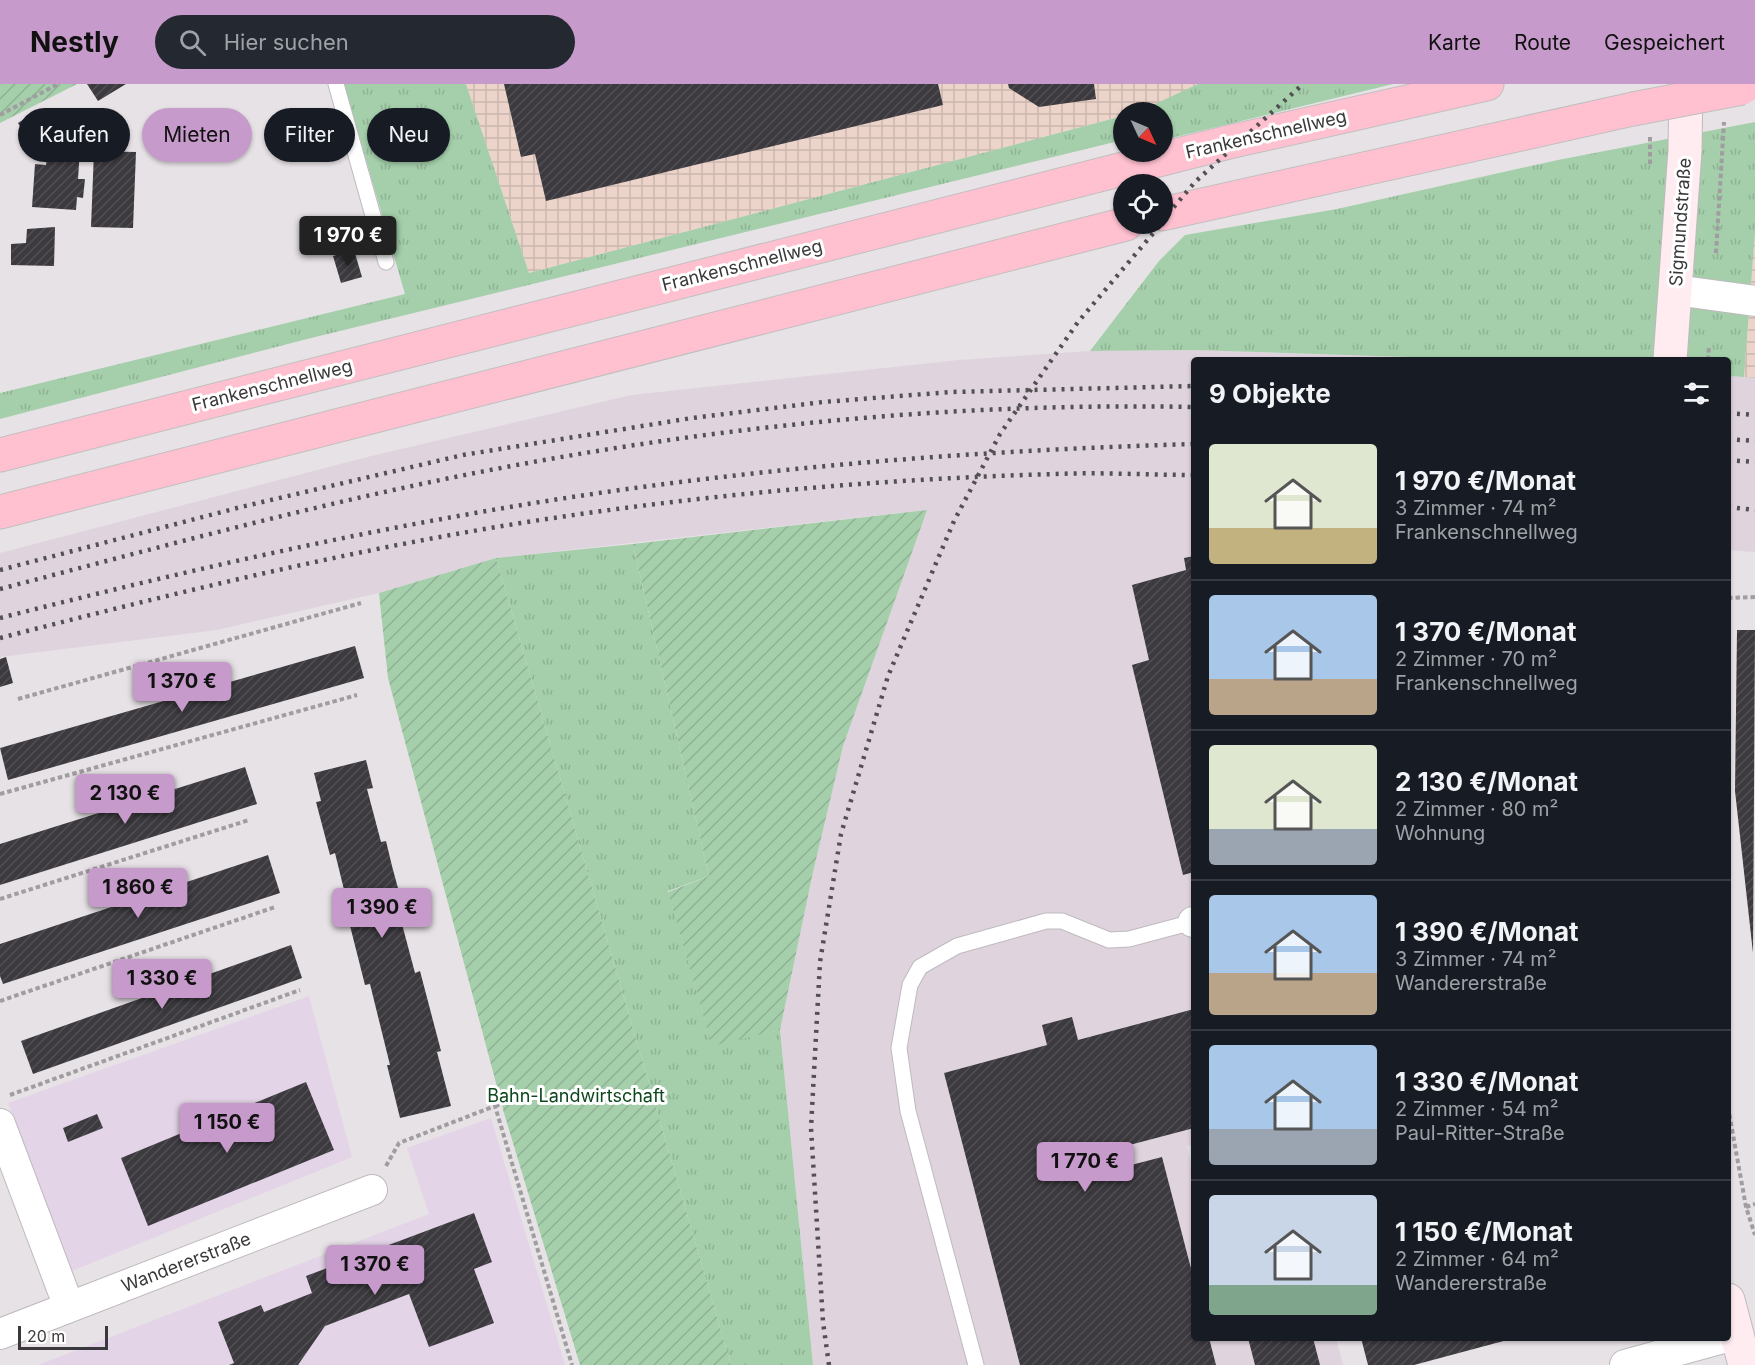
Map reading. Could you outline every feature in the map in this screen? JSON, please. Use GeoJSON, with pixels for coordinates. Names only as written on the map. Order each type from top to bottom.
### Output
{"type":"FeatureCollection","features":[{"type":"Feature","properties":{"kind":"highway","name":"Frankenschnellweg"},"geometry":{"type":"LineString","coordinates":[[0,455],[1229,142],[1487,84]]}},
{"type":"Feature","properties":{"kind":"highway"},"geometry":{"type":"LineString","coordinates":[[1173,212],[1633,109],[1749,86]]}},
{"type":"Feature","properties":{"kind":"highway"},"geometry":{"type":"LineString","coordinates":[[0,512],[1113,227]]}},
{"type":"Feature","properties":{"kind":"main road","name":"Sigmundstraße"},"geometry":{"type":"LineString","coordinates":[[1670,357],[1685,150],[1686,84]]}},
{"type":"Feature","properties":{"kind":"main road"},"geometry":{"type":"LineString","coordinates":[[1731,1340],[1745,1365]]}},
{"type":"Feature","properties":{"kind":"street"},"geometry":{"type":"LineString","coordinates":[[1675,290],[1755,301]]}},
{"type":"Feature","properties":{"kind":"street"},"geometry":{"type":"LineString","coordinates":[[0,1124],[69,1307]]}},
{"type":"Feature","properties":{"kind":"street","name":"Wandererstraße"},"geometry":{"type":"LineString","coordinates":[[0,1334],[372,1190]]}},
{"type":"Feature","properties":{"kind":"street"},"geometry":{"type":"LineString","coordinates":[[1625,1365],[1711,1341]]}},
{"type":"Feature","properties":{"kind":"lane"},"geometry":{"type":"LineString","coordinates":[[336,84],[386,262]]}},
{"type":"Feature","properties":{"kind":"lane"},"geometry":{"type":"LineString","coordinates":[[975,1365],[908,1112],[899,1048],[910,985],[920,967],[935,956],[957,946],[1046,921],[1062,921],[1109,940],[1129,939],[1191,923]]}},
{"type":"Feature","properties":{"kind":"path"},"geometry":{"type":"LineString","coordinates":[[0,115],[58,84]]}},
{"type":"Feature","properties":{"kind":"path"},"geometry":{"type":"LineString","coordinates":[[1716,253],[1725,118]]}},
{"type":"Feature","properties":{"kind":"path"},"geometry":{"type":"LineString","coordinates":[[1708,357],[1709,346]]}},
{"type":"Feature","properties":{"kind":"path"},"geometry":{"type":"LineString","coordinates":[[1731,598],[1755,597]]}},
{"type":"Feature","properties":{"kind":"path"},"geometry":{"type":"LineString","coordinates":[[18,699],[361,603]]}},
{"type":"Feature","properties":{"kind":"path"},"geometry":{"type":"LineString","coordinates":[[0,794],[357,695]]}},
{"type":"Feature","properties":{"kind":"path"},"geometry":{"type":"LineString","coordinates":[[0,899],[249,820]]}},
{"type":"Feature","properties":{"kind":"path"},"geometry":{"type":"LineString","coordinates":[[0,1000],[275,907]]}},
{"type":"Feature","properties":{"kind":"path"},"geometry":{"type":"LineString","coordinates":[[0,1098],[300,990]]}},
{"type":"Feature","properties":{"kind":"path"},"geometry":{"type":"LineString","coordinates":[[372,1190],[399,1143],[516,1099]]}},
{"type":"Feature","properties":{"kind":"path"},"geometry":{"type":"LineString","coordinates":[[495,1106],[572,1365]]}},
{"type":"Feature","properties":{"kind":"path"},"geometry":{"type":"LineString","coordinates":[[1731,1124],[1746,1207],[1755,1235]]}},
{"type":"Feature","properties":{"kind":"path"},"geometry":{"type":"LineString","coordinates":[[1746,1207],[1755,1204]]}},
{"type":"Feature","properties":{"kind":"shaded area"},"geometry":{"type":"Polygon","coordinates":[[[466,84],[1198,84],[1164,102],[1113,102],[1113,119],[529,273],[466,84]]]}},
{"type":"Feature","properties":{"kind":"shaded area"},"geometry":{"type":"Polygon","coordinates":[[[1755,232],[1755,378],[1744,377],[1755,232]]]}},
{"type":"Feature","properties":{"kind":"shaded area"},"geometry":{"type":"Polygon","coordinates":[[[1194,350],[1409,357],[1191,357],[1191,1145],[1187,1146],[1191,1163],[1191,1341],[1337,1341],[1343,1365],[813,1365],[780,1030],[813,872],[843,746],[926,510],[496,558],[379,593],[217,630],[0,657],[0,553],[367,457],[631,395],[959,360],[1090,351],[1194,350]]]}},
{"type":"Feature","properties":{"kind":"shaded area"},"geometry":{"type":"Polygon","coordinates":[[[1731,376],[1755,378],[1755,552],[1731,550],[1731,376]]]}},
{"type":"Feature","properties":{"kind":"shaded area"},"geometry":{"type":"Polygon","coordinates":[[[309,996],[352,1157],[67,1273],[8,1103],[309,996]]]}},
{"type":"Feature","properties":{"kind":"shaded area"},"geometry":{"type":"Polygon","coordinates":[[[491,1118],[565,1365],[38,1365],[429,1214],[407,1148],[491,1118]]]}},
{"type":"Feature","properties":{"kind":"green space"},"geometry":{"type":"Polygon","coordinates":[[[0,84],[77,84],[30,108],[18,108],[18,114],[0,123],[0,84]]]}},
{"type":"Feature","properties":{"kind":"green space"},"geometry":{"type":"Polygon","coordinates":[[[344,84],[466,84],[529,273],[1113,119],[1113,142],[307,339],[0,419],[0,393],[405,294],[355,122],[355,108],[351,108],[344,84]]]}},
{"type":"Feature","properties":{"kind":"green space"},"geometry":{"type":"Polygon","coordinates":[[[1198,84],[1393,84],[1173,138],[1173,102],[1159,102],[1198,84]]]}},
{"type":"Feature","properties":{"kind":"green space"},"geometry":{"type":"Polygon","coordinates":[[[1755,122],[1755,232],[1744,377],[1731,376],[1731,357],[1409,357],[1194,350],[1090,351],[1159,261],[1185,235],[1337,209],[1558,160],[1755,122]]]}},
{"type":"Feature","properties":{"kind":"green space"},"geometry":{"type":"Polygon","coordinates":[[[927,510],[843,746],[813,872],[780,1030],[712,1046],[668,892],[709,876],[633,544],[927,510]]]}},
{"type":"Feature","properties":{"kind":"green space"},"geometry":{"type":"Polygon","coordinates":[[[633,544],[709,876],[668,891],[712,1045],[780,1030],[813,1365],[731,1365],[496,558],[633,544]]]}},
{"type":"Feature","properties":{"kind":"green space","name":"Bahn-Landwirtschaft"},"geometry":{"type":"Polygon","coordinates":[[[496,558],[731,1365],[580,1365],[504,1113],[388,678],[379,593],[496,558]]]}},
{"type":"Feature","properties":{"kind":"building"},"geometry":{"type":"Polygon","coordinates":[[[87,84],[126,84],[98,101],[87,84]]]}},
{"type":"Feature","properties":{"kind":"building"},"geometry":{"type":"Polygon","coordinates":[[[504,84],[938,84],[943,105],[546,201],[535,154],[521,157],[504,84]]]}},
{"type":"Feature","properties":{"kind":"building"},"geometry":{"type":"Polygon","coordinates":[[[1008,84],[1094,84],[1096,99],[1039,107],[1009,88],[1008,84]]]}},
{"type":"Feature","properties":{"kind":"building"},"geometry":{"type":"Polygon","coordinates":[[[130,152],[136,152],[133,228],[91,227],[94,162],[130,162],[130,152]]]}},
{"type":"Feature","properties":{"kind":"building"},"geometry":{"type":"Polygon","coordinates":[[[46,162],[79,162],[78,179],[85,179],[83,198],[77,197],[76,210],[32,207],[35,164],[46,165],[46,162]]]}},
{"type":"Feature","properties":{"kind":"building"},"geometry":{"type":"Polygon","coordinates":[[[55,227],[54,266],[11,265],[11,244],[26,243],[27,229],[55,227]]]}},
{"type":"Feature","properties":{"kind":"building"},"geometry":{"type":"Polygon","coordinates":[[[354,250],[362,277],[341,283],[333,256],[354,250]]]}},
{"type":"Feature","properties":{"kind":"building"},"geometry":{"type":"Polygon","coordinates":[[[1191,557],[1191,873],[1183,875],[1132,665],[1149,660],[1132,585],[1186,570],[1184,558],[1191,557]]]}},
{"type":"Feature","properties":{"kind":"building"},"geometry":{"type":"Polygon","coordinates":[[[1737,630],[1755,630],[1753,953],[1735,791],[1737,630]]]}},
{"type":"Feature","properties":{"kind":"building"},"geometry":{"type":"Polygon","coordinates":[[[355,646],[364,678],[8,780],[0,748],[355,646]]]}},
{"type":"Feature","properties":{"kind":"building"},"geometry":{"type":"Polygon","coordinates":[[[6,657],[13,683],[0,687],[0,659],[6,657]]]}},
{"type":"Feature","properties":{"kind":"building"},"geometry":{"type":"Polygon","coordinates":[[[366,760],[373,788],[367,789],[381,842],[386,841],[399,892],[394,894],[415,973],[420,971],[441,1051],[437,1052],[451,1106],[400,1118],[387,1065],[390,1065],[370,984],[365,985],[345,906],[348,906],[335,853],[330,855],[316,802],[321,801],[314,773],[366,760]]]}},
{"type":"Feature","properties":{"kind":"building"},"geometry":{"type":"Polygon","coordinates":[[[245,767],[257,804],[0,885],[0,844],[245,767]]]}},
{"type":"Feature","properties":{"kind":"building"},"geometry":{"type":"Polygon","coordinates":[[[268,855],[280,893],[3,984],[0,976],[0,944],[268,855]]]}},
{"type":"Feature","properties":{"kind":"building"},"geometry":{"type":"Polygon","coordinates":[[[291,945],[302,978],[33,1074],[21,1041],[291,945]]]}},
{"type":"Feature","properties":{"kind":"building"},"geometry":{"type":"Polygon","coordinates":[[[1191,1010],[1191,1129],[1103,1152],[1108,1171],[1162,1157],[1191,1268],[1191,1341],[1210,1341],[1216,1365],[1020,1365],[944,1073],[1047,1045],[1042,1025],[1072,1017],[1078,1040],[1191,1010]]]}},
{"type":"Feature","properties":{"kind":"building"},"geometry":{"type":"Polygon","coordinates":[[[306,1082],[334,1150],[148,1226],[121,1158],[306,1082]]]}},
{"type":"Feature","properties":{"kind":"building"},"geometry":{"type":"Polygon","coordinates":[[[97,1114],[103,1128],[68,1142],[63,1128],[97,1114]]]}},
{"type":"Feature","properties":{"kind":"building"},"geometry":{"type":"Polygon","coordinates":[[[474,1213],[492,1262],[474,1269],[494,1323],[429,1347],[409,1294],[325,1326],[298,1365],[229,1365],[234,1363],[218,1322],[261,1305],[264,1312],[312,1293],[306,1276],[474,1213]]]}},
{"type":"Feature","properties":{"kind":"building"},"geometry":{"type":"Polygon","coordinates":[[[1249,1341],[1314,1341],[1320,1365],[1255,1365],[1249,1341]]]}},
{"type":"Feature","properties":{"kind":"building"},"geometry":{"type":"Polygon","coordinates":[[[1362,1341],[1504,1341],[1414,1365],[1368,1365],[1362,1341]]]}},
{"type":"Feature","properties":{"kind":"railway"},"geometry":{"type":"LineString","coordinates":[[1173,208],[1195,182],[1303,84]]}},
{"type":"Feature","properties":{"kind":"railway"},"geometry":{"type":"LineString","coordinates":[[829,1365],[823,1322],[811,1128],[820,962],[841,834],[888,676],[954,521],[1000,434],[1078,322],[1153,234]]}},
{"type":"Feature","properties":{"kind":"railway"},"geometry":{"type":"LineString","coordinates":[[0,570],[241,507],[463,455],[692,418],[823,402],[951,392],[1191,386]]}},
{"type":"Feature","properties":{"kind":"railway"},"geometry":{"type":"LineString","coordinates":[[0,589],[224,530],[393,490],[542,460],[634,445],[727,432],[913,414],[1007,409],[1191,407]]}},
{"type":"Feature","properties":{"kind":"railway"},"geometry":{"type":"LineString","coordinates":[[1731,413],[1755,415]]}},
{"type":"Feature","properties":{"kind":"railway"},"geometry":{"type":"LineString","coordinates":[[1731,439],[1755,441]]}},
{"type":"Feature","properties":{"kind":"railway"},"geometry":{"type":"LineString","coordinates":[[0,618],[296,548],[475,513],[653,485],[833,465],[923,458],[1191,444]]}},
{"type":"Feature","properties":{"kind":"railway"},"geometry":{"type":"LineString","coordinates":[[1731,460],[1755,462]]}},
{"type":"Feature","properties":{"kind":"railway"},"geometry":{"type":"LineString","coordinates":[[0,638],[201,588],[336,558],[472,531],[604,511],[796,489],[990,476],[1072,473],[1191,475]]}},
{"type":"Feature","properties":{"kind":"railway"},"geometry":{"type":"LineString","coordinates":[[1731,507],[1755,510]]}}]}
